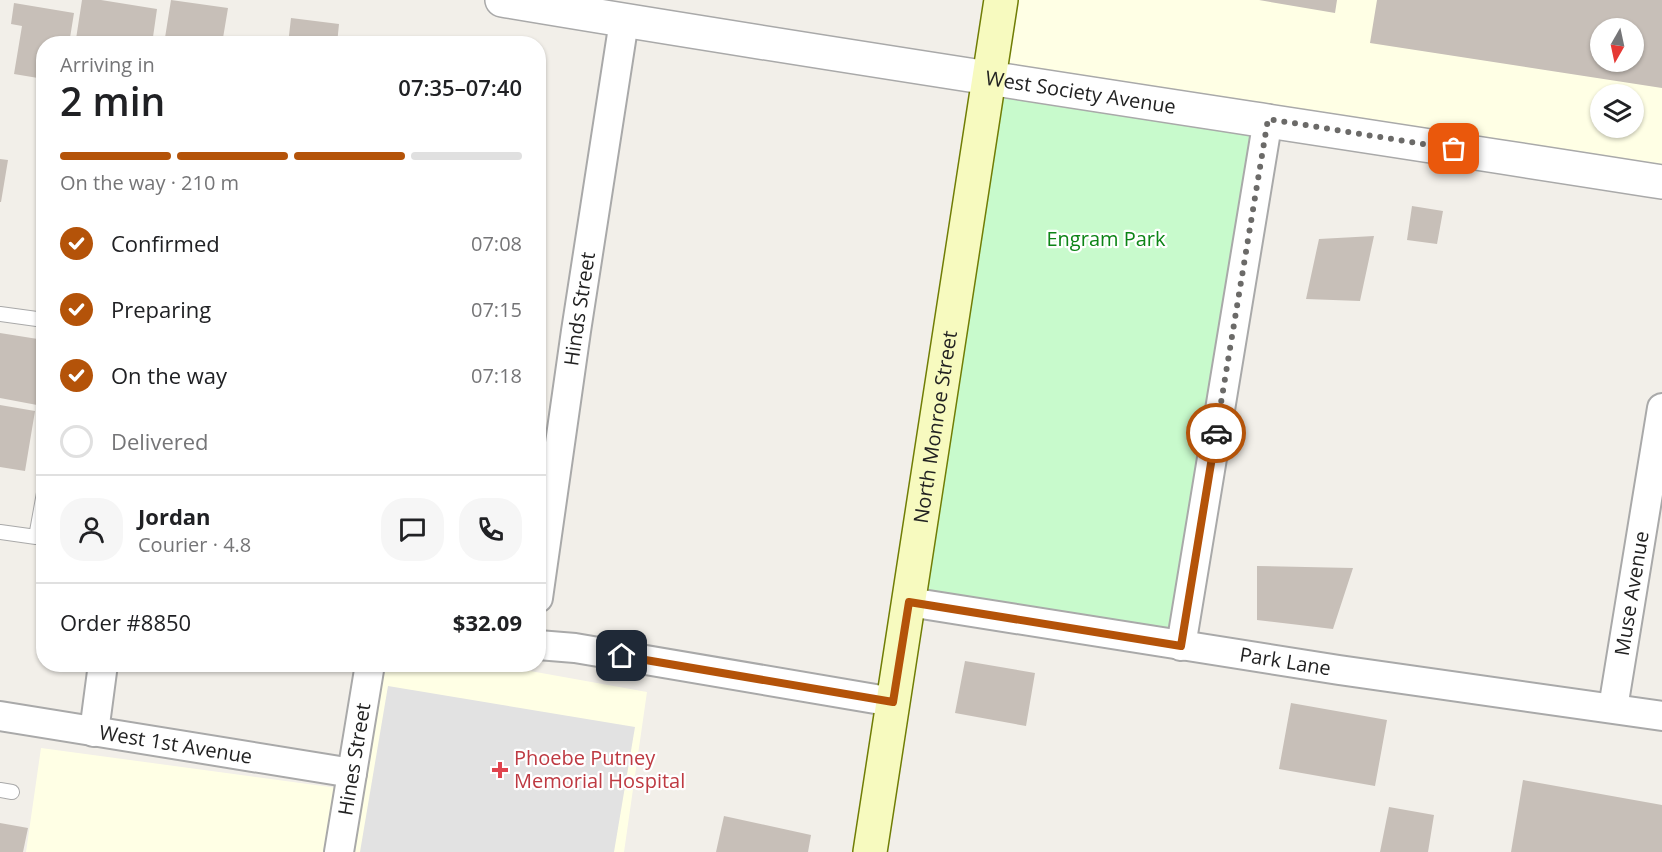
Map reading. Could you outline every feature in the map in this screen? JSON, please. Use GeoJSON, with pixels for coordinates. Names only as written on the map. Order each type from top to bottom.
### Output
{"type":"FeatureCollection","features":[{"type":"Feature","properties":{"kind":"main road","name":"North Monroe Street"},"geometry":{"type":"LineString","coordinates":[[870,852],[1001,0]]}},
{"type":"Feature","properties":{"kind":"street","name":"West Society Avenue"},"geometry":{"type":"LineString","coordinates":[[502,0],[989,79],[1268,119],[1662,182]]}},
{"type":"Feature","properties":{"kind":"street","name":"Hinds Street"},"geometry":{"type":"LineString","coordinates":[[546,542],[624,21]]}},
{"type":"Feature","properties":{"kind":"street"},"geometry":{"type":"LineString","coordinates":[[1181,646],[1268,119]]}},
{"type":"Feature","properties":{"kind":"street","name":"Muse Avenue"},"geometry":{"type":"LineString","coordinates":[[1613,708],[1662,408]]}},
{"type":"Feature","properties":{"kind":"street","name":"Park Lane"},"geometry":{"type":"LineString","coordinates":[[909,602],[1181,646],[1662,716]]}},
{"type":"Feature","properties":{"kind":"street"},"geometry":{"type":"LineString","coordinates":[[546,646],[587,650],[893,702]]}},
{"type":"Feature","properties":{"kind":"street"},"geometry":{"type":"LineString","coordinates":[[94,732],[102,672]]}},
{"type":"Feature","properties":{"kind":"street","name":"Hines Street"},"geometry":{"type":"LineString","coordinates":[[339,852],[369,672]]}},
{"type":"Feature","properties":{"kind":"street","name":"West 1st Avenue"},"geometry":{"type":"LineString","coordinates":[[0,716],[352,773]]}},
{"type":"Feature","properties":{"kind":"lane"},"geometry":{"type":"LineString","coordinates":[[0,314],[36,319]]}},
{"type":"Feature","properties":{"kind":"lane"},"geometry":{"type":"LineString","coordinates":[[0,531],[36,537]]}},
{"type":"Feature","properties":{"kind":"shaded area"},"geometry":{"type":"Polygon","coordinates":[[[1004,0],[1662,0],[1662,178],[991,77],[1004,0]]]}},
{"type":"Feature","properties":{"kind":"shaded area","name":"Phoebe Putney Memorial Hospital"},"geometry":{"type":"Polygon","coordinates":[[[385,672],[536,672],[647,692],[624,852],[26,852],[41,748],[360,791],[385,672]]]}},
{"type":"Feature","properties":{"kind":"shaded area"},"geometry":{"type":"Polygon","coordinates":[[[388,686],[635,727],[614,852],[360,852],[388,686]]]}},
{"type":"Feature","properties":{"kind":"green space","name":"Engram Park"},"geometry":{"type":"Polygon","coordinates":[[[990,81],[1266,121],[1179,642],[911,599],[990,81]]]}},
{"type":"Feature","properties":{"kind":"building"},"geometry":{"type":"Polygon","coordinates":[[[82,0],[101,0],[157,9],[153,36],[76,36],[82,0]]]}},
{"type":"Feature","properties":{"kind":"building"},"geometry":{"type":"Polygon","coordinates":[[[171,0],[228,8],[223,36],[165,36],[171,0]]]}},
{"type":"Feature","properties":{"kind":"building"},"geometry":{"type":"Polygon","coordinates":[[[1259,0],[1337,0],[1335,13],[1259,0]]]}},
{"type":"Feature","properties":{"kind":"building"},"geometry":{"type":"Polygon","coordinates":[[[1377,0],[1662,0],[1662,88],[1370,43],[1377,0]]]}},
{"type":"Feature","properties":{"kind":"building"},"geometry":{"type":"Polygon","coordinates":[[[14,3],[74,13],[70,36],[36,36],[36,78],[14,74],[22,26],[11,24],[14,3]]]}},
{"type":"Feature","properties":{"kind":"building"},"geometry":{"type":"Polygon","coordinates":[[[291,18],[339,24],[338,36],[289,36],[291,18]]]}},
{"type":"Feature","properties":{"kind":"building"},"geometry":{"type":"Polygon","coordinates":[[[0,159],[8,160],[1,202],[0,202],[0,159]]]}},
{"type":"Feature","properties":{"kind":"building"},"geometry":{"type":"Polygon","coordinates":[[[1412,206],[1443,211],[1437,244],[1407,240],[1412,206]]]}},
{"type":"Feature","properties":{"kind":"building"},"geometry":{"type":"Polygon","coordinates":[[[1374,236],[1360,301],[1306,299],[1319,239],[1374,236]]]}},
{"type":"Feature","properties":{"kind":"building"},"geometry":{"type":"Polygon","coordinates":[[[0,333],[36,339],[36,405],[0,398],[0,333]]]}},
{"type":"Feature","properties":{"kind":"building"},"geometry":{"type":"Polygon","coordinates":[[[0,405],[35,411],[25,471],[0,467],[0,405]]]}},
{"type":"Feature","properties":{"kind":"building"},"geometry":{"type":"Polygon","coordinates":[[[1257,566],[1353,568],[1333,629],[1257,620],[1257,566]]]}},
{"type":"Feature","properties":{"kind":"building"},"geometry":{"type":"Polygon","coordinates":[[[965,661],[1035,673],[1026,726],[955,713],[965,661]]]}},
{"type":"Feature","properties":{"kind":"building"},"geometry":{"type":"Polygon","coordinates":[[[1291,703],[1387,720],[1375,786],[1279,769],[1291,703]]]}},
{"type":"Feature","properties":{"kind":"building"},"geometry":{"type":"Polygon","coordinates":[[[1523,780],[1662,805],[1662,852],[1511,852],[1523,780]]]}},
{"type":"Feature","properties":{"kind":"building"},"geometry":{"type":"Polygon","coordinates":[[[1389,807],[1434,815],[1428,852],[1380,852],[1389,807]]]}},
{"type":"Feature","properties":{"kind":"building"},"geometry":{"type":"Polygon","coordinates":[[[724,816],[811,835],[808,852],[716,852],[724,816]]]}},
{"type":"Feature","properties":{"kind":"building"},"geometry":{"type":"Polygon","coordinates":[[[0,823],[28,828],[23,852],[0,852],[0,823]]]}},
{"type":"Feature","properties":{"kind":"way so far"},"geometry":{"type":"LineString","coordinates":[[1216,433],[1268,119],[1454,149]]}},
{"type":"Feature","properties":{"kind":"place","name":"Phoebe Putney Memorial Hospital"},"geometry":{"type":"Point","coordinates":[500,770]}},
{"type":"Feature","properties":{"kind":"route"},"geometry":{"type":"LineString","coordinates":[[622,656],[893,702],[909,602],[1181,646],[1216,433]]}}]}
